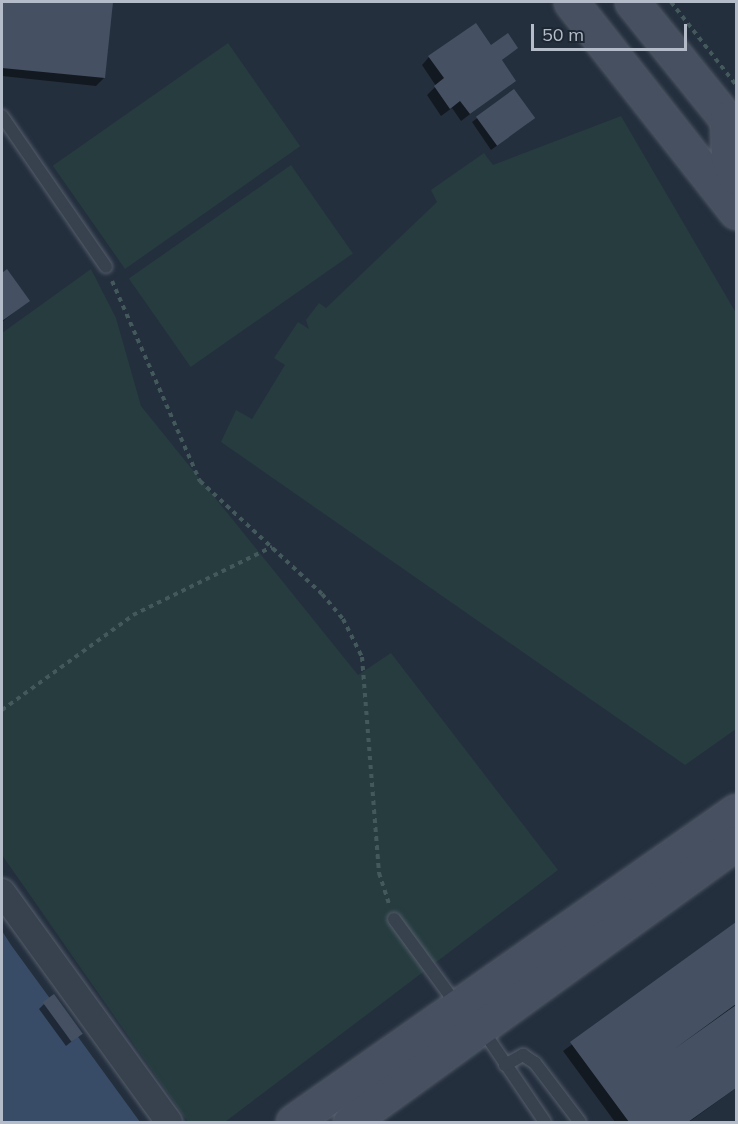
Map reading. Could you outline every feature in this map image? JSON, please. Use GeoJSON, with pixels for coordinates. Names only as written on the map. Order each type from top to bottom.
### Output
{"type":"FeatureCollection","features":[{"type":"Feature","properties":{"kind":"street"},"geometry":{"type":"LineString","coordinates":[[571,2],[736,212]]}},
{"type":"Feature","properties":{"kind":"street"},"geometry":{"type":"LineString","coordinates":[[632,2],[732,124],[728,158],[736,177]]}},
{"type":"Feature","properties":{"kind":"street"},"geometry":{"type":"LineString","coordinates":[[350,1122],[470,1017],[736,811]]}},
{"type":"Feature","properties":{"kind":"street"},"geometry":{"type":"LineString","coordinates":[[293,1122],[470,1017],[736,843]]}},
{"type":"Feature","properties":{"kind":"street"},"geometry":{"type":"LineString","coordinates":[[2,892],[169,1122]]}},
{"type":"Feature","properties":{"kind":"lane"},"geometry":{"type":"LineString","coordinates":[[2,116],[106,267]]}},
{"type":"Feature","properties":{"kind":"lane"},"geometry":{"type":"LineString","coordinates":[[394,919],[470,1017],[545,1122]]}},
{"type":"Feature","properties":{"kind":"lane"},"geometry":{"type":"LineString","coordinates":[[505,1065],[523,1055],[535,1063],[580,1122]]}},
{"type":"Feature","properties":{"kind":"path"},"geometry":{"type":"LineString","coordinates":[[671,2],[736,85]]}},
{"type":"Feature","properties":{"kind":"path"},"geometry":{"type":"LineString","coordinates":[[106,267],[200,481],[272,547],[343,619],[362,657],[379,873],[394,919]]}},
{"type":"Feature","properties":{"kind":"path"},"geometry":{"type":"LineString","coordinates":[[2,710],[133,615],[272,547]]}},
{"type":"Feature","properties":{"kind":"green space"},"geometry":{"type":"Polygon","coordinates":[[[228,43],[300,146],[125,269],[53,166],[228,43]]]}},
{"type":"Feature","properties":{"kind":"green space"},"geometry":{"type":"Polygon","coordinates":[[[621,116],[736,313],[736,729],[685,765],[221,442],[236,410],[252,419],[285,365],[274,358],[298,322],[309,329],[306,320],[319,303],[326,308],[437,202],[431,190],[484,153],[493,165],[621,116]]]}},
{"type":"Feature","properties":{"kind":"green space"},"geometry":{"type":"Polygon","coordinates":[[[291,165],[353,253],[191,367],[129,279],[291,165]]]}},
{"type":"Feature","properties":{"kind":"green space"},"geometry":{"type":"Polygon","coordinates":[[[91,269],[116,318],[141,406],[358,675],[391,653],[558,870],[225,1122],[188,1122],[2,855],[2,333],[91,269]]]}},
{"type":"Feature","properties":{"kind":"water"},"geometry":{"type":"Polygon","coordinates":[[[2,931],[11,945],[140,1122],[2,1122],[2,931]]]}},
{"type":"Feature","properties":{"kind":"building"},"geometry":{"type":"Polygon","coordinates":[[[2,2],[113,2],[105,78],[2,68],[2,2]]]}},
{"type":"Feature","properties":{"kind":"building"},"geometry":{"type":"Polygon","coordinates":[[[476,23],[491,45],[508,33],[518,48],[502,60],[516,81],[470,114],[460,101],[450,109],[434,86],[444,78],[428,56],[476,23]]]}},
{"type":"Feature","properties":{"kind":"building"},"geometry":{"type":"Polygon","coordinates":[[[514,89],[535,118],[497,146],[476,117],[514,89]]]}},
{"type":"Feature","properties":{"kind":"building"},"geometry":{"type":"Polygon","coordinates":[[[7,269],[30,301],[2,321],[2,273],[7,269]]]}},
{"type":"Feature","properties":{"kind":"building"},"geometry":{"type":"Polygon","coordinates":[[[736,922],[736,1004],[673,1050],[736,1005],[736,1088],[688,1122],[629,1122],[570,1042],[736,922]]]}},
{"type":"Feature","properties":{"kind":"building"},"geometry":{"type":"Polygon","coordinates":[[[54,994],[83,1034],[71,1042],[43,1002],[54,994]]]}}]}
